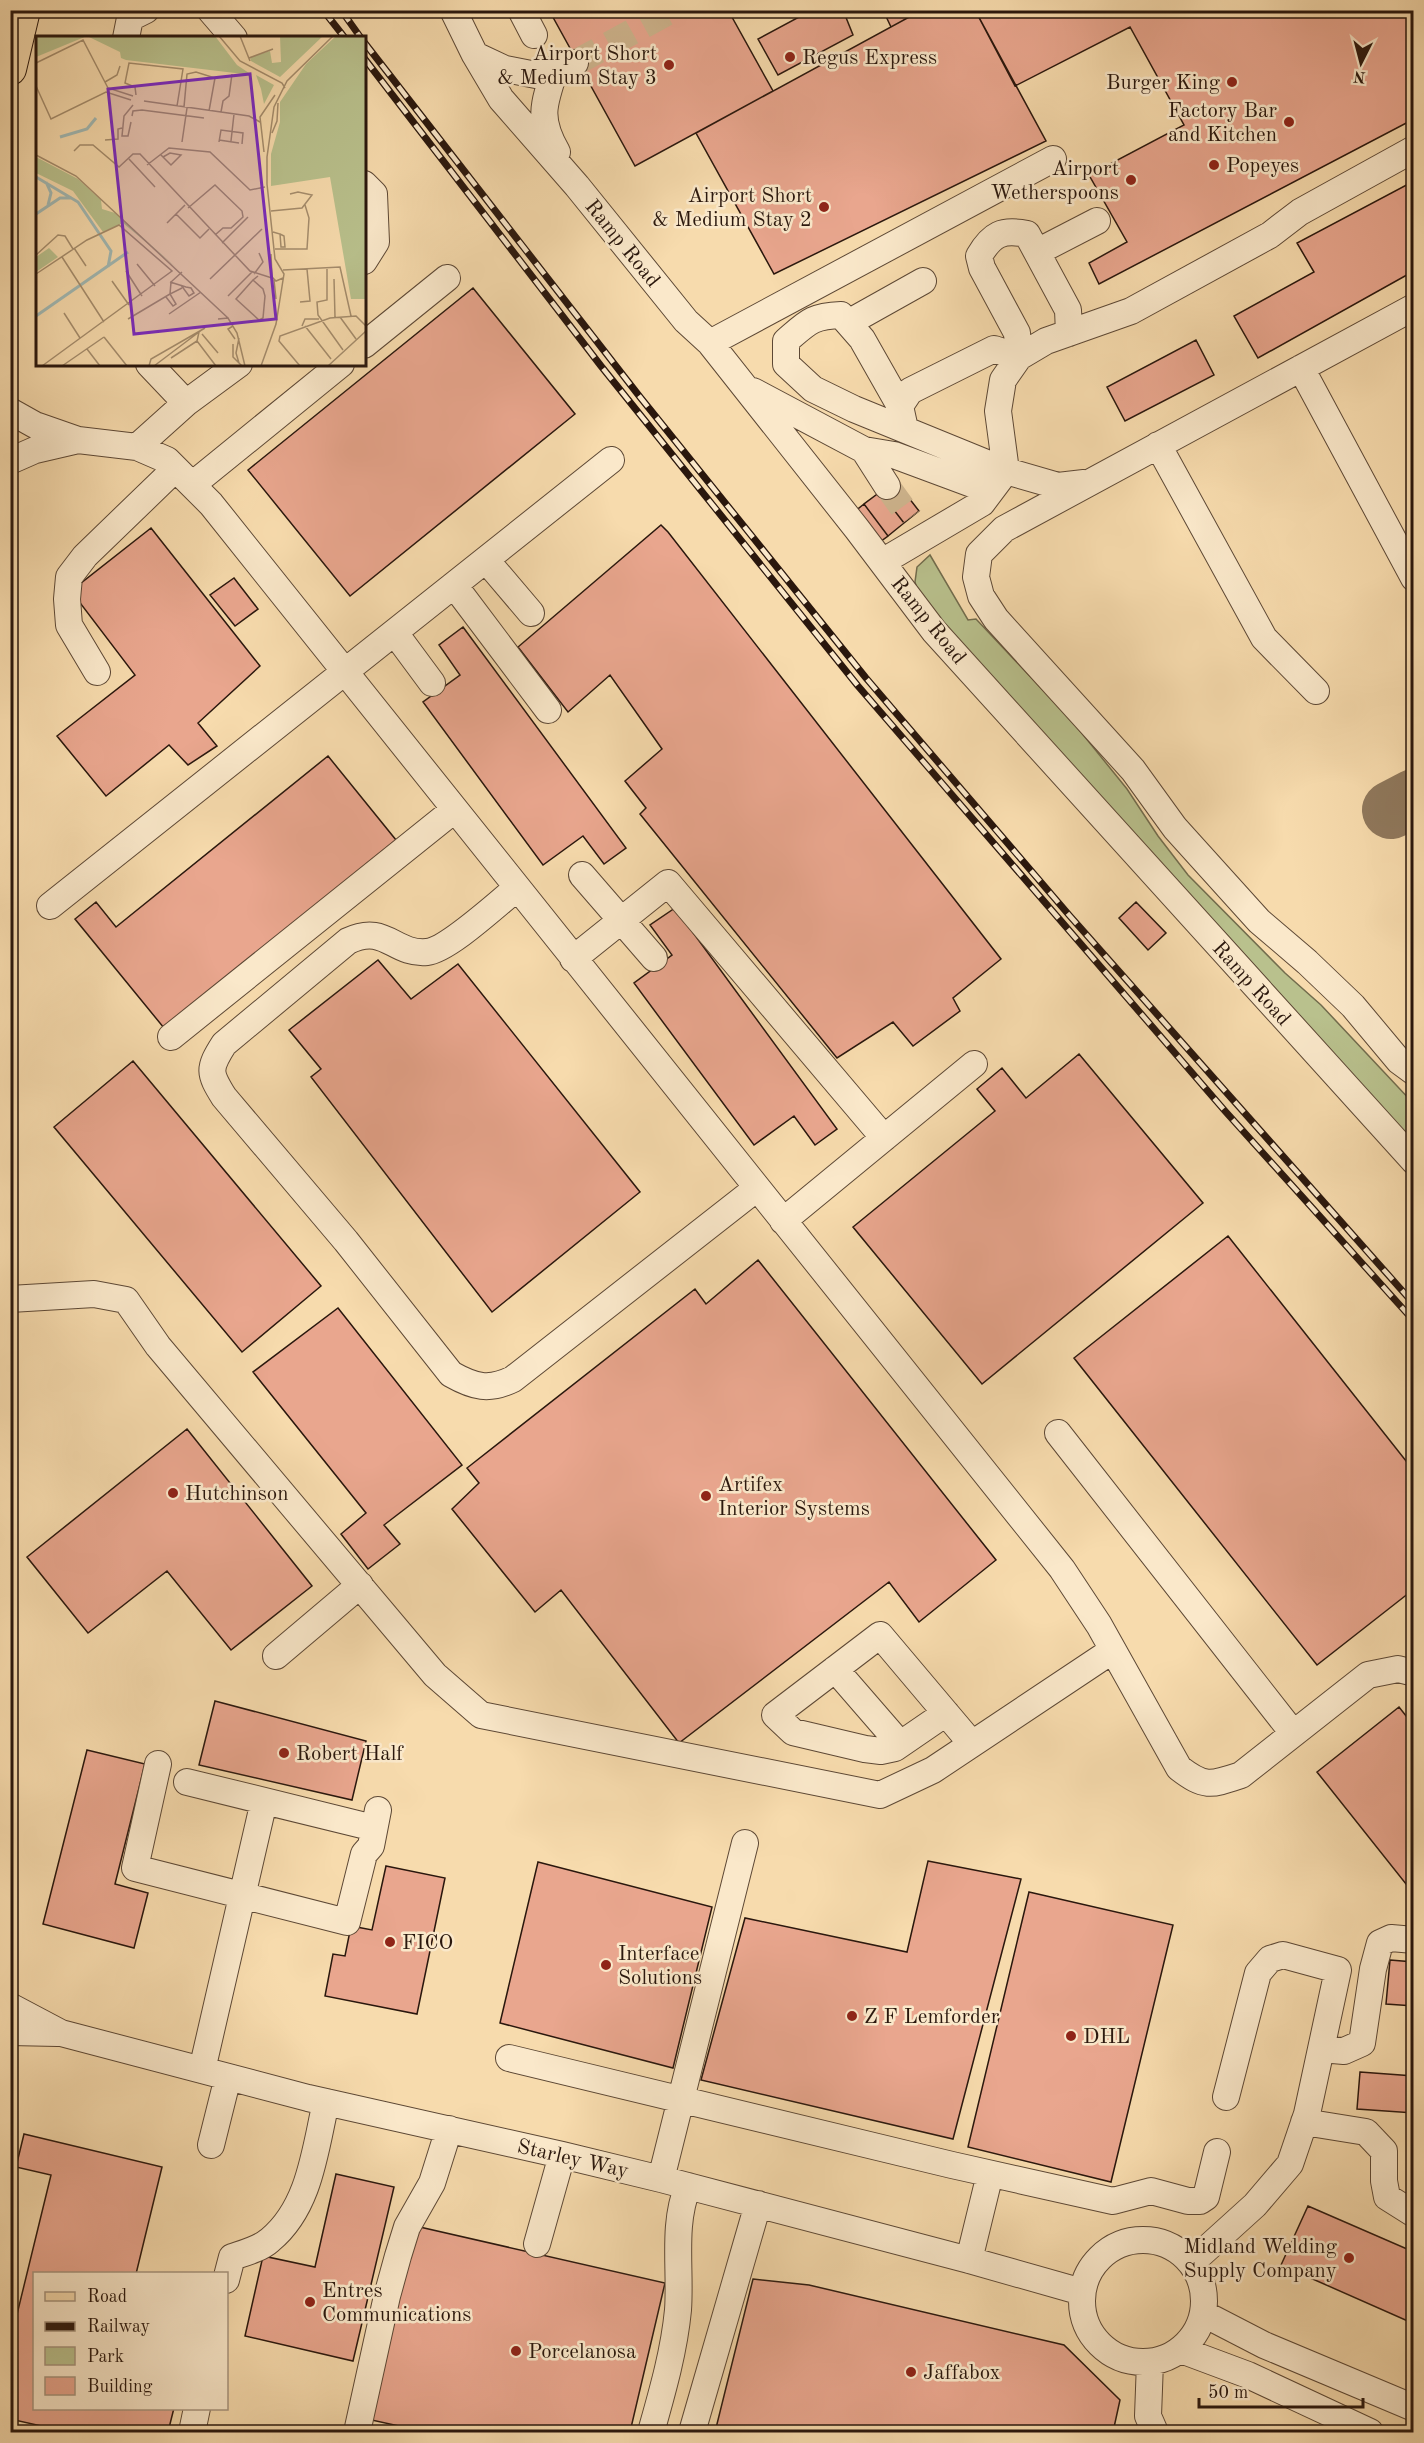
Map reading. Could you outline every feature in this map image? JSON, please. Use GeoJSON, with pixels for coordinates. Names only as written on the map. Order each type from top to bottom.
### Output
{"type":"FeatureCollection","features":[{"type":"Feature","properties":{"kind":"main road"},"geometry":{"type":"LineString","coordinates":[[10,69],[24,10]]}},
{"type":"Feature","properties":{"kind":"street"},"geometry":{"type":"LineString","coordinates":[[126,36],[130,18],[146,10]]}},
{"type":"Feature","properties":{"kind":"street"},"geometry":{"type":"LineString","coordinates":[[210,10],[232,36]]}},
{"type":"Feature","properties":{"kind":"street","name":"Ramp Road"},"geometry":{"type":"LineString","coordinates":[[453,10],[475,55],[501,99],[577,186],[686,321],[710,343],[934,631],[1413,1161]]}},
{"type":"Feature","properties":{"kind":"street"},"geometry":{"type":"LineString","coordinates":[[521,10],[534,35]]}},
{"type":"Feature","properties":{"kind":"street"},"geometry":{"type":"LineString","coordinates":[[475,55],[505,69],[536,75],[565,66],[545,99],[543,118],[553,145],[577,186]]}},
{"type":"Feature","properties":{"kind":"street"},"geometry":{"type":"LineString","coordinates":[[882,562],[917,528],[981,503],[998,481],[998,411],[1003,380],[1019,357],[1046,341],[1131,311],[1270,235],[1300,212],[1413,149]]}},
{"type":"Feature","properties":{"kind":"street"},"geometry":{"type":"LineString","coordinates":[[710,343],[1053,159]]}},
{"type":"Feature","properties":{"kind":"street"},"geometry":{"type":"LineString","coordinates":[[366,186],[374,194],[376,242],[366,258]]}},
{"type":"Feature","properties":{"kind":"street"},"geometry":{"type":"LineString","coordinates":[[1036,252],[1097,221]]}},
{"type":"Feature","properties":{"kind":"street"},"geometry":{"type":"LineString","coordinates":[[1019,357],[1017,333],[982,268],[979,255],[988,240],[1009,230],[1027,234],[1068,310],[1069,333]]}},
{"type":"Feature","properties":{"kind":"street"},"geometry":{"type":"LineString","coordinates":[[366,343],[447,278]]}},
{"type":"Feature","properties":{"kind":"street"},"geometry":{"type":"LineString","coordinates":[[848,323],[923,281]]}},
{"type":"Feature","properties":{"kind":"street"},"geometry":{"type":"LineString","coordinates":[[1413,307],[1004,529],[979,554],[976,577],[981,596],[996,619],[1133,770],[1175,828],[1251,913],[1353,1006],[1399,1061],[1413,1072]]}},
{"type":"Feature","properties":{"kind":"street"},"geometry":{"type":"LineString","coordinates":[[903,417],[862,339],[841,315],[821,316],[806,323],[786,341],[786,364],[813,389],[854,409],[903,417],[998,481]]}},
{"type":"Feature","properties":{"kind":"street"},"geometry":{"type":"LineString","coordinates":[[903,417],[910,391],[994,349],[1019,357]]}},
{"type":"Feature","properties":{"kind":"street"},"geometry":{"type":"LineString","coordinates":[[151,366],[186,404]]}},
{"type":"Feature","properties":{"kind":"street"},"geometry":{"type":"LineString","coordinates":[[137,447],[186,404],[235,366]]}},
{"type":"Feature","properties":{"kind":"street"},"geometry":{"type":"LineString","coordinates":[[97,672],[69,625],[67,599],[69,577],[85,556],[183,477],[338,366]]}},
{"type":"Feature","properties":{"kind":"street"},"geometry":{"type":"LineString","coordinates":[[1301,368],[1413,578]]}},
{"type":"Feature","properties":{"kind":"street"},"geometry":{"type":"LineString","coordinates":[[745,387],[864,450],[894,455],[998,481],[1058,486],[1089,483]]}},
{"type":"Feature","properties":{"kind":"street"},"geometry":{"type":"LineString","coordinates":[[10,411],[35,425],[78,440],[137,447],[167,460],[211,504],[1062,1569],[1113,1650],[1179,1768],[1197,1782],[1218,1782],[1241,1775],[1368,1674],[1398,1669],[1413,1672]]}},
{"type":"Feature","properties":{"kind":"street"},"geometry":{"type":"LineString","coordinates":[[10,461],[35,450],[78,440]]}},
{"type":"Feature","properties":{"kind":"street"},"geometry":{"type":"LineString","coordinates":[[1158,445],[1264,638],[1316,692]]}},
{"type":"Feature","properties":{"kind":"street"},"geometry":{"type":"LineString","coordinates":[[864,450],[887,486]]}},
{"type":"Feature","properties":{"kind":"street"},"geometry":{"type":"LineString","coordinates":[[50,906],[345,674],[611,460]]}},
{"type":"Feature","properties":{"kind":"street"},"geometry":{"type":"LineString","coordinates":[[486,560],[531,613]]}},
{"type":"Feature","properties":{"kind":"street"},"geometry":{"type":"LineString","coordinates":[[454,585],[548,710]]}},
{"type":"Feature","properties":{"kind":"street"},"geometry":{"type":"LineString","coordinates":[[395,633],[432,683]]}},
{"type":"Feature","properties":{"kind":"street"},"geometry":{"type":"LineString","coordinates":[[171,1037],[454,810]]}},
{"type":"Feature","properties":{"kind":"street"},"geometry":{"type":"LineString","coordinates":[[582,874],[654,958]]}},
{"type":"Feature","properties":{"kind":"street"},"geometry":{"type":"LineString","coordinates":[[573,959],[668,883],[884,1138]]}},
{"type":"Feature","properties":{"kind":"street"},"geometry":{"type":"LineString","coordinates":[[517,888],[443,947],[427,952],[412,950],[377,935],[363,934],[348,941],[224,1044],[212,1062],[212,1077],[224,1097],[346,1241],[451,1374],[469,1384],[484,1387],[501,1385],[513,1379],[757,1188]]}},
{"type":"Feature","properties":{"kind":"street"},"geometry":{"type":"LineString","coordinates":[[783,1221],[974,1064]]}},
{"type":"Feature","properties":{"kind":"street"},"geometry":{"type":"LineString","coordinates":[[10,1299],[94,1294],[126,1299],[158,1346],[435,1674],[481,1715],[880,1795],[933,1770],[1113,1650]]}},
{"type":"Feature","properties":{"kind":"street"},"geometry":{"type":"LineString","coordinates":[[1058,1433],[1293,1734]]}},
{"type":"Feature","properties":{"kind":"street"},"geometry":{"type":"LineString","coordinates":[[276,1656],[360,1585]]}},
{"type":"Feature","properties":{"kind":"street"},"geometry":{"type":"LineString","coordinates":[[946,1713],[895,1748],[881,1751],[792,1731],[775,1715],[880,1635],[946,1713],[972,1744]]}},
{"type":"Feature","properties":{"kind":"street"},"geometry":{"type":"LineString","coordinates":[[836,1669],[900,1744]]}},
{"type":"Feature","properties":{"kind":"street"},"geometry":{"type":"LineString","coordinates":[[158,1764],[135,1868],[347,1922],[364,1854],[370,1846],[376,1819],[264,1801],[187,1782]]}},
{"type":"Feature","properties":{"kind":"street"},"geometry":{"type":"LineString","coordinates":[[202,2070],[264,1801]]}},
{"type":"Feature","properties":{"kind":"street"},"geometry":{"type":"LineString","coordinates":[[661,2180],[745,1843]]}},
{"type":"Feature","properties":{"kind":"street"},"geometry":{"type":"LineString","coordinates":[[1321,2049],[1344,2051],[1362,2043],[1373,1969],[1380,1943],[1391,1938],[1413,1940]]}},
{"type":"Feature","properties":{"kind":"street"},"geometry":{"type":"LineString","coordinates":[[1191,2263],[1256,2205],[1290,2164],[1304,2122],[1338,1970],[1283,1955],[1270,1959],[1258,1973],[1226,2097]]}},
{"type":"Feature","properties":{"kind":"street"},"geometry":{"type":"LineString","coordinates":[[10,2006],[61,2033]]}},
{"type":"Feature","properties":{"kind":"street"},"geometry":{"type":"LineString","coordinates":[[10,2032],[61,2033]]}},
{"type":"Feature","properties":{"kind":"street","name":"Starley Way"},"geometry":{"type":"LineString","coordinates":[[61,2033],[326,2102],[688,2186],[1082,2292]]}},
{"type":"Feature","properties":{"kind":"street"},"geometry":{"type":"LineString","coordinates":[[509,2058],[990,2174],[1113,2201],[1151,2191],[1195,2202],[1206,2197],[1217,2152]]}},
{"type":"Feature","properties":{"kind":"street"},"geometry":{"type":"LineString","coordinates":[[211,2145],[228,2077]]}},
{"type":"Feature","properties":{"kind":"street"},"geometry":{"type":"LineString","coordinates":[[228,2272],[232,2257],[269,2241],[298,2208],[310,2172],[326,2102]]}},
{"type":"Feature","properties":{"kind":"street"},"geometry":{"type":"LineString","coordinates":[[1304,2122],[1366,2132],[1384,2151],[1384,2181],[1387,2198],[1413,2214]]}},
{"type":"Feature","properties":{"kind":"street"},"geometry":{"type":"LineString","coordinates":[[357,2433],[398,2256],[407,2227],[432,2183],[449,2129]]}},
{"type":"Feature","properties":{"kind":"street"},"geometry":{"type":"LineString","coordinates":[[537,2244],[562,2155]]}},
{"type":"Feature","properties":{"kind":"street"},"geometry":{"type":"LineString","coordinates":[[969,2260],[990,2174]]}},
{"type":"Feature","properties":{"kind":"street"},"geometry":{"type":"LineString","coordinates":[[651,2433],[674,2339],[679,2289],[681,2202],[688,2186]]}},
{"type":"Feature","properties":{"kind":"street"},"geometry":{"type":"LineString","coordinates":[[692,2433],[758,2204]]}},
{"type":"Feature","properties":{"kind":"street"},"geometry":{"type":"LineString","coordinates":[[1133,2241],[1160,2242],[1180,2252],[1191,2263],[1202,2282],[1204,2314],[1196,2334],[1181,2350],[1171,2356],[1150,2362],[1131,2362],[1111,2354],[1095,2340],[1086,2325],[1082,2292],[1089,2272],[1102,2255],[1113,2248],[1133,2241]]}},
{"type":"Feature","properties":{"kind":"street"},"geometry":{"type":"LineString","coordinates":[[1204,2314],[1264,2345],[1413,2408]]}},
{"type":"Feature","properties":{"kind":"street"},"geometry":{"type":"LineString","coordinates":[[1181,2350],[1248,2375],[1370,2433]]}},
{"type":"Feature","properties":{"kind":"street"},"geometry":{"type":"LineString","coordinates":[[1150,2362],[1148,2416],[1155,2433]]}},
{"type":"Feature","properties":{"kind":"street"},"geometry":{"type":"LineString","coordinates":[[192,2433],[197,2410]]}},
{"type":"Feature","properties":{"kind":"green space"},"geometry":{"type":"Polygon","coordinates":[[[930,555],[968,620],[976,619],[1072,721],[1127,789],[1158,836],[1188,875],[1285,973],[1321,1005],[1413,1103],[1413,1142],[1227,935],[1015,714],[919,596],[915,582],[917,567],[930,555]]]}},
{"type":"Feature","properties":{"kind":"building","name":"Airport Short & Medium Stay 3"},"geometry":{"type":"Polygon","coordinates":[[[549,10],[728,10],[773,91],[635,166],[549,10]]]}},
{"type":"Feature","properties":{"kind":"building","name":"Regus Express"},"geometry":{"type":"Polygon","coordinates":[[[812,10],[843,10],[853,35],[778,75],[758,39],[812,10]]]}},
{"type":"Feature","properties":{"kind":"building"},"geometry":{"type":"Polygon","coordinates":[[[883,10],[922,10],[891,27],[883,10]]]}},
{"type":"Feature","properties":{"kind":"building","name":"Airport Short & Medium Stay 2"},"geometry":{"type":"Polygon","coordinates":[[[922,10],[975,10],[1046,141],[774,274],[696,133],[922,10]]]}},
{"type":"Feature","properties":{"kind":"building"},"geometry":{"type":"Polygon","coordinates":[[[975,10],[1414,10],[1414,119],[1099,284],[1089,263],[1127,242],[1089,175],[1184,125],[1130,27],[1015,86],[975,10]]]}},
{"type":"Feature","properties":{"kind":"building"},"geometry":{"type":"Polygon","coordinates":[[[1414,181],[1414,271],[1258,358],[1234,316],[1314,272],[1297,243],[1414,181]]]}},
{"type":"Feature","properties":{"kind":"building"},"geometry":{"type":"Polygon","coordinates":[[[473,288],[575,414],[350,596],[248,470],[473,288]]]}},
{"type":"Feature","properties":{"kind":"building"},"geometry":{"type":"Polygon","coordinates":[[[1196,340],[1214,375],[1125,421],[1107,387],[1196,340]]]}},
{"type":"Feature","properties":{"kind":"building"},"geometry":{"type":"Polygon","coordinates":[[[895,480],[919,511],[904,523],[880,492],[895,480]]]}},
{"type":"Feature","properties":{"kind":"building"},"geometry":{"type":"Polygon","coordinates":[[[880,492],[904,523],[888,536],[864,504],[880,492]]]}},
{"type":"Feature","properties":{"kind":"building"},"geometry":{"type":"Polygon","coordinates":[[[864,504],[888,536],[873,547],[849,516],[864,504]]]}},
{"type":"Feature","properties":{"kind":"building"},"geometry":{"type":"Polygon","coordinates":[[[661,525],[1001,959],[953,998],[960,1011],[913,1046],[893,1022],[837,1058],[640,814],[646,808],[625,781],[662,749],[610,675],[568,712],[518,647],[661,525]]]}},
{"type":"Feature","properties":{"kind":"building"},"geometry":{"type":"Polygon","coordinates":[[[151,528],[260,666],[198,723],[217,746],[188,765],[169,745],[106,796],[57,736],[135,675],[71,591],[151,528]]]}},
{"type":"Feature","properties":{"kind":"building"},"geometry":{"type":"Polygon","coordinates":[[[234,578],[258,609],[235,626],[210,595],[234,578]]]}},
{"type":"Feature","properties":{"kind":"building"},"geometry":{"type":"Polygon","coordinates":[[[463,627],[626,848],[604,864],[583,836],[543,865],[423,702],[460,675],[439,645],[463,627]]]}},
{"type":"Feature","properties":{"kind":"building"},"geometry":{"type":"Polygon","coordinates":[[[328,756],[396,840],[164,1028],[75,919],[96,902],[116,927],[328,756]]]}},
{"type":"Feature","properties":{"kind":"building"},"geometry":{"type":"Polygon","coordinates":[[[1136,902],[1166,933],[1148,950],[1119,918],[1136,902]]]}},
{"type":"Feature","properties":{"kind":"building"},"geometry":{"type":"Polygon","coordinates":[[[675,908],[837,1129],[815,1145],[794,1116],[754,1145],[634,983],[672,955],[650,925],[675,908]]]}},
{"type":"Feature","properties":{"kind":"building"},"geometry":{"type":"Polygon","coordinates":[[[378,960],[411,999],[458,964],[640,1192],[492,1312],[311,1077],[321,1069],[289,1030],[378,960]]]}},
{"type":"Feature","properties":{"kind":"building"},"geometry":{"type":"Polygon","coordinates":[[[1079,1054],[1203,1203],[982,1384],[853,1227],[995,1111],[977,1089],[1002,1068],[1026,1098],[1079,1054]]]}},
{"type":"Feature","properties":{"kind":"building"},"geometry":{"type":"Polygon","coordinates":[[[133,1061],[321,1286],[242,1352],[54,1127],[133,1061]]]}},
{"type":"Feature","properties":{"kind":"building"},"geometry":{"type":"Polygon","coordinates":[[[1228,1236],[1414,1471],[1414,1589],[1317,1665],[1074,1358],[1228,1236]]]}},
{"type":"Feature","properties":{"kind":"building","name":"Artifex Interior Systems"},"geometry":{"type":"Polygon","coordinates":[[[758,1260],[996,1560],[919,1622],[889,1582],[679,1743],[561,1590],[535,1612],[452,1509],[479,1483],[467,1468],[695,1289],[706,1304],[758,1260]]]}},
{"type":"Feature","properties":{"kind":"building"},"geometry":{"type":"Polygon","coordinates":[[[338,1308],[462,1465],[384,1525],[400,1544],[368,1569],[341,1534],[366,1513],[253,1372],[338,1308]]]}},
{"type":"Feature","properties":{"kind":"building","name":"Hutchinson"},"geometry":{"type":"Polygon","coordinates":[[[187,1429],[312,1586],[231,1650],[167,1571],[88,1633],[27,1557],[187,1429]]]}},
{"type":"Feature","properties":{"kind":"building"},"geometry":{"type":"Polygon","coordinates":[[[215,1701],[366,1741],[352,1800],[199,1765],[215,1701]]]}},
{"type":"Feature","properties":{"kind":"building"},"geometry":{"type":"Polygon","coordinates":[[[1399,1707],[1414,1726],[1414,1877],[1406,1884],[1317,1772],[1399,1707]]]}},
{"type":"Feature","properties":{"kind":"building"},"geometry":{"type":"Polygon","coordinates":[[[87,1750],[145,1764],[115,1884],[148,1893],[134,1948],[43,1924],[87,1750]]]}},
{"type":"Feature","properties":{"kind":"building","name":"Z F Lemforder"},"geometry":{"type":"Polygon","coordinates":[[[928,1861],[1021,1879],[953,2139],[701,2080],[745,1918],[907,1952],[928,1861]]]}},
{"type":"Feature","properties":{"kind":"building","name":"Interface Solutions"},"geometry":{"type":"Polygon","coordinates":[[[538,1862],[712,1907],[673,2068],[500,2023],[538,1862]]]}},
{"type":"Feature","properties":{"kind":"building","name":"FICO"},"geometry":{"type":"Polygon","coordinates":[[[386,1866],[445,1878],[417,2014],[325,1996],[333,1954],[345,1956],[351,1926],[372,1930],[386,1866]]]}},
{"type":"Feature","properties":{"kind":"building","name":"DHL"},"geometry":{"type":"Polygon","coordinates":[[[1029,1892],[1173,1925],[1111,2182],[968,2147],[1029,1892]]]}},
{"type":"Feature","properties":{"kind":"building"},"geometry":{"type":"Polygon","coordinates":[[[1390,1960],[1414,1962],[1414,2006],[1386,2004],[1390,1960]]]}},
{"type":"Feature","properties":{"kind":"building"},"geometry":{"type":"Polygon","coordinates":[[[1360,2072],[1414,2076],[1414,2113],[1357,2109],[1360,2072]]]}},
{"type":"Feature","properties":{"kind":"building"},"geometry":{"type":"Polygon","coordinates":[[[24,2134],[162,2167],[136,2272],[33,2272],[33,2410],[174,2410],[168,2432],[68,2432],[10,2419],[10,2343],[51,2175],[16,2167],[24,2134]]]}},
{"type":"Feature","properties":{"kind":"building","name":"Entres Communications"},"geometry":{"type":"Polygon","coordinates":[[[336,2174],[394,2187],[353,2361],[245,2336],[263,2256],[315,2267],[336,2174]]]}},
{"type":"Feature","properties":{"kind":"building","name":"Midland Welding Supply Company"},"geometry":{"type":"Polygon","coordinates":[[[1308,2206],[1414,2252],[1414,2314],[1410,2322],[1281,2265],[1308,2206]]]}},
{"type":"Feature","properties":{"kind":"building","name":"Porcelanosa"},"geometry":{"type":"Polygon","coordinates":[[[411,2225],[665,2283],[630,2432],[426,2432],[367,2419],[411,2225]]]}},
{"type":"Feature","properties":{"kind":"building","name":"Jaffabox"},"geometry":{"type":"Polygon","coordinates":[[[753,2279],[809,2285],[1064,2345],[1120,2400],[1113,2432],[715,2432],[753,2279]]]}},
{"type":"Feature","properties":{"kind":"taxiway"},"geometry":{"type":"LineString","coordinates":[[1391,810],[1414,798]]}},
{"type":"Feature","properties":{"kind":"tunnel"},"geometry":{"type":"LineString","coordinates":[[575,63],[672,10]]}},
{"type":"Feature","properties":{"kind":"tunnel"},"geometry":{"type":"LineString","coordinates":[[887,486],[910,518]]}},
{"type":"Feature","properties":{"kind":"railway"},"geometry":{"type":"LineString","coordinates":[[323,10],[343,36]]}},
{"type":"Feature","properties":{"kind":"railway"},"geometry":{"type":"LineString","coordinates":[[341,10],[360,36]]}},
{"type":"Feature","properties":{"kind":"railway"},"geometry":{"type":"LineString","coordinates":[[366,45],[640,397],[866,678],[1069,915],[1414,1304]]}},
{"type":"Feature","properties":{"kind":"railway"},"geometry":{"type":"LineString","coordinates":[[366,61],[601,366],[858,686],[1225,1111],[1414,1321]]}},
{"type":"Feature","properties":{"kind":"place","name":"Regus Express"},"geometry":{"type":"Point","coordinates":[790,57]}},
{"type":"Feature","properties":{"kind":"place","name":"Airport Short & Medium Stay 3"},"geometry":{"type":"Point","coordinates":[669,65]}},
{"type":"Feature","properties":{"kind":"place","name":"Burger King"},"geometry":{"type":"Point","coordinates":[1232,82]}},
{"type":"Feature","properties":{"kind":"place","name":"Factory Bar and Kitchen"},"geometry":{"type":"Point","coordinates":[1289,122]}},
{"type":"Feature","properties":{"kind":"place","name":"Popeyes"},"geometry":{"type":"Point","coordinates":[1214,165]}},
{"type":"Feature","properties":{"kind":"place","name":"Airport Wetherspoons"},"geometry":{"type":"Point","coordinates":[1131,180]}},
{"type":"Feature","properties":{"kind":"place","name":"Airport Short & Medium Stay 2"},"geometry":{"type":"Point","coordinates":[824,207]}},
{"type":"Feature","properties":{"kind":"place","name":"Hutchinson"},"geometry":{"type":"Point","coordinates":[173,1493]}},
{"type":"Feature","properties":{"kind":"place","name":"Artifex Interior Systems"},"geometry":{"type":"Point","coordinates":[706,1496]}},
{"type":"Feature","properties":{"kind":"place","name":"Robert Half"},"geometry":{"type":"Point","coordinates":[284,1753]}},
{"type":"Feature","properties":{"kind":"place","name":"FICO"},"geometry":{"type":"Point","coordinates":[390,1942]}},
{"type":"Feature","properties":{"kind":"place","name":"Interface Solutions"},"geometry":{"type":"Point","coordinates":[606,1965]}},
{"type":"Feature","properties":{"kind":"place","name":"Z F Lemforder"},"geometry":{"type":"Point","coordinates":[852,2016]}},
{"type":"Feature","properties":{"kind":"place","name":"DHL"},"geometry":{"type":"Point","coordinates":[1071,2036]}},
{"type":"Feature","properties":{"kind":"place","name":"Midland Welding Supply Company"},"geometry":{"type":"Point","coordinates":[1349,2258]}},
{"type":"Feature","properties":{"kind":"place","name":"Entres Communications"},"geometry":{"type":"Point","coordinates":[310,2302]}},
{"type":"Feature","properties":{"kind":"place","name":"Porcelanosa"},"geometry":{"type":"Point","coordinates":[516,2351]}},
{"type":"Feature","properties":{"kind":"place","name":"Jaffabox"},"geometry":{"type":"Point","coordinates":[911,2372]}}]}
